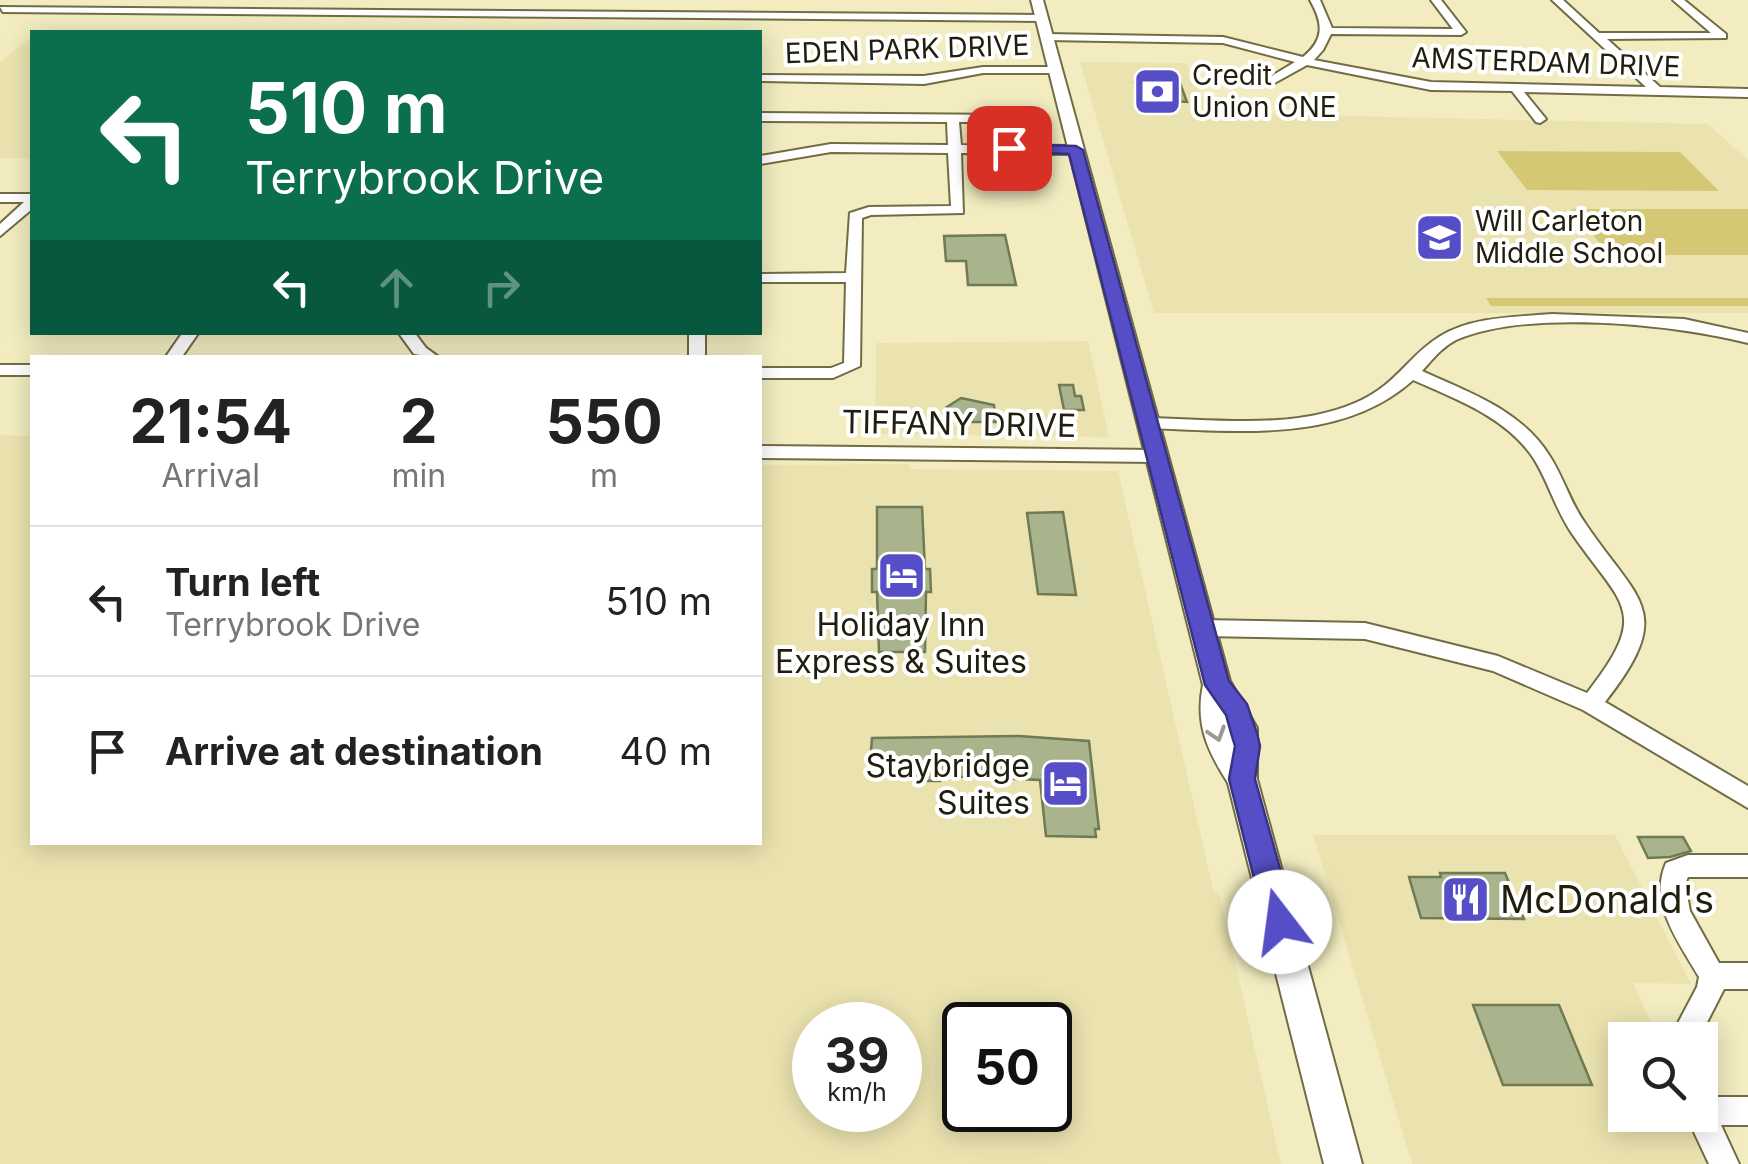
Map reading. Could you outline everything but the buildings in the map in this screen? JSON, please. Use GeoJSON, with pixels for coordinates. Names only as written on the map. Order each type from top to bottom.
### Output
{"type":"FeatureCollection","features":[{"type":"Feature","properties":{"kind":"main road"},"geometry":{"type":"LineString","coordinates":[[1042,18],[1217,685],[1210,712],[1219,746],[1242,779],[1343,1164]]}},
{"type":"Feature","properties":{"kind":"street"},"geometry":{"type":"LineString","coordinates":[[2,10],[16,0]]}},
{"type":"Feature","properties":{"kind":"street"},"geometry":{"type":"LineString","coordinates":[[248,11],[259,0]]}},
{"type":"Feature","properties":{"kind":"street"},"geometry":{"type":"LineString","coordinates":[[617,14],[623,0]]}},
{"type":"Feature","properties":{"kind":"street"},"geometry":{"type":"LineString","coordinates":[[1269,82],[1324,45],[1330,31],[1315,0]]}},
{"type":"Feature","properties":{"kind":"street"},"geometry":{"type":"LineString","coordinates":[[1330,31],[1461,32],[1436,0]]}},
{"type":"Feature","properties":{"kind":"street"},"geometry":{"type":"LineString","coordinates":[[1558,0],[1658,92]]}},
{"type":"Feature","properties":{"kind":"street"},"geometry":{"type":"LineString","coordinates":[[1596,36],[1722,36],[1678,0]]}},
{"type":"Feature","properties":{"kind":"street","name":"AMSTERDAM DRIVE"},"geometry":{"type":"LineString","coordinates":[[2,10],[1042,18],[1250,45],[1410,83],[1748,93]]}},
{"type":"Feature","properties":{"kind":"street"},"geometry":{"type":"LineString","coordinates":[[404,30],[417,13]]}},
{"type":"Feature","properties":{"kind":"street","name":"EDEN PARK DRIVE"},"geometry":{"type":"LineString","coordinates":[[762,78],[924,80],[982,70],[1055,70]]}},
{"type":"Feature","properties":{"kind":"street"},"geometry":{"type":"LineString","coordinates":[[1516,89],[1540,119]]}},
{"type":"Feature","properties":{"kind":"street"},"geometry":{"type":"LineString","coordinates":[[762,116],[1013,120]]}},
{"type":"Feature","properties":{"kind":"street"},"geometry":{"type":"LineString","coordinates":[[814,117],[812,134],[816,149]]}},
{"type":"Feature","properties":{"kind":"street"},"geometry":{"type":"LineString","coordinates":[[762,373],[847,370],[852,363],[854,219],[858,213],[958,210],[953,119]]}},
{"type":"Feature","properties":{"kind":"street"},"geometry":{"type":"LineString","coordinates":[[762,160],[816,149],[1076,150]]}},
{"type":"Feature","properties":{"kind":"street"},"geometry":{"type":"LineString","coordinates":[[0,198],[30,200]]}},
{"type":"Feature","properties":{"kind":"street"},"geometry":{"type":"LineString","coordinates":[[0,232],[30,202]]}},
{"type":"Feature","properties":{"kind":"street"},"geometry":{"type":"LineString","coordinates":[[762,278],[854,277]]}},
{"type":"Feature","properties":{"kind":"street"},"geometry":{"type":"LineString","coordinates":[[1148,423],[1268,424],[1322,418],[1368,404],[1412,373],[1436,346],[1474,329],[1564,320],[1694,322],[1748,338]]}},
{"type":"Feature","properties":{"kind":"street"},"geometry":{"type":"LineString","coordinates":[[408,335],[427,355]]}},
{"type":"Feature","properties":{"kind":"street"},"geometry":{"type":"LineString","coordinates":[[0,370],[30,370]]}},
{"type":"Feature","properties":{"kind":"street"},"geometry":{"type":"LineString","coordinates":[[1412,373],[1486,408],[1524,435],[1546,462],[1579,528],[1622,586],[1635,621],[1634,638],[1620,665],[1591,704]]}},
{"type":"Feature","properties":{"kind":"street","name":"TIFFANY DRIVE"},"geometry":{"type":"LineString","coordinates":[[762,452],[1156,456]]}},
{"type":"Feature","properties":{"kind":"street"},"geometry":{"type":"LineString","coordinates":[[1202,628],[1342,629],[1391,635],[1520,671],[1591,704],[1748,798]]}},
{"type":"Feature","properties":{"kind":"street"},"geometry":{"type":"LineString","coordinates":[[1693,1022],[1710,990],[1712,976],[1673,900],[1670,882],[1675,871],[1688,866],[1748,866]]}},
{"type":"Feature","properties":{"kind":"street"},"geometry":{"type":"LineString","coordinates":[[1712,976],[1748,976]]}},
{"type":"Feature","properties":{"kind":"street"},"geometry":{"type":"LineString","coordinates":[[1718,1112],[1748,1111]]}},
{"type":"Feature","properties":{"kind":"street"},"geometry":{"type":"LineString","coordinates":[[1709,1132],[1724,1164]]}},
{"type":"Feature","properties":{"kind":"shaded area"},"geometry":{"type":"Polygon","coordinates":[[[30,39],[30,158],[0,158],[0,62],[30,39]]]}},
{"type":"Feature","properties":{"kind":"shaded area","name":"Will Carleton Middle School"},"geometry":{"type":"Polygon","coordinates":[[[1080,62],[1186,63],[1210,113],[1708,124],[1748,160],[1748,313],[1154,313],[1080,62]]]}},
{"type":"Feature","properties":{"kind":"shaded area"},"geometry":{"type":"Polygon","coordinates":[[[1497,151],[1680,152],[1719,191],[1527,190],[1497,151]]]}},
{"type":"Feature","properties":{"kind":"shaded area"},"geometry":{"type":"Polygon","coordinates":[[[1571,209],[1748,209],[1748,255],[1610,255],[1571,209]]]}},
{"type":"Feature","properties":{"kind":"shaded area"},"geometry":{"type":"Polygon","coordinates":[[[1486,298],[1748,298],[1748,306],[1491,306],[1486,298]]]}},
{"type":"Feature","properties":{"kind":"shaded area"},"geometry":{"type":"Polygon","coordinates":[[[1088,341],[1109,437],[875,434],[876,343],[1088,341]]]}},
{"type":"Feature","properties":{"kind":"shaded area"},"geometry":{"type":"Polygon","coordinates":[[[0,435],[30,436],[30,845],[762,845],[762,465],[909,464],[910,469],[1118,471],[1213,889],[1220,896],[1281,1164],[0,1164],[0,435]]]}},
{"type":"Feature","properties":{"kind":"shaded area"},"geometry":{"type":"Polygon","coordinates":[[[1313,835],[1615,835],[1691,984],[1633,983],[1651,1022],[1608,1022],[1608,1132],[1701,1132],[1716,1164],[1412,1164],[1313,835]]]}},
{"type":"Feature","properties":{"kind":"place","name":"Credit Union ONE"},"geometry":{"type":"Point","coordinates":[1157,91]}},
{"type":"Feature","properties":{"kind":"place","name":"Will Carleton Middle School"},"geometry":{"type":"Point","coordinates":[1440,237]}},
{"type":"Feature","properties":{"kind":"place","name":"Holiday Inn Express & Suites"},"geometry":{"type":"Point","coordinates":[901,575]}},
{"type":"Feature","properties":{"kind":"place","name":"Staybridge Suites"},"geometry":{"type":"Point","coordinates":[1065,784]}},
{"type":"Feature","properties":{"kind":"place","name":"McDonald's"},"geometry":{"type":"Point","coordinates":[1465,900]}},
{"type":"Feature","properties":{"kind":"route"},"geometry":{"type":"LineString","coordinates":[[1009,148],[1076,150],[1217,685],[1238,711],[1248,746],[1242,779],[1280,922]]}}]}
